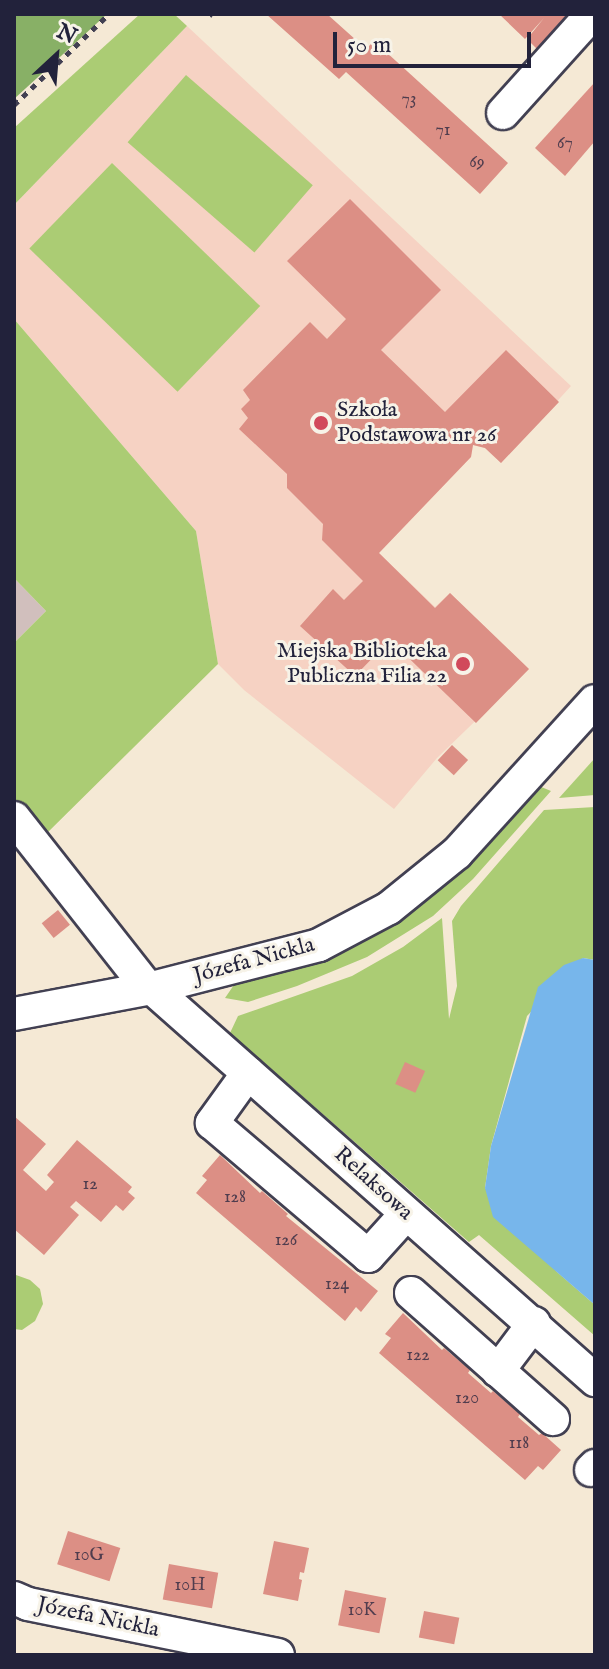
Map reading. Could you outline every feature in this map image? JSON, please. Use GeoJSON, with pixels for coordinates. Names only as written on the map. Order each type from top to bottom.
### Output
{"type":"FeatureCollection","features":[{"type":"Feature","properties":{"kind":"street"},"geometry":{"type":"LineString","coordinates":[[503,113],[592,14]]}},
{"type":"Feature","properties":{"kind":"street","name":"Józefa Nickla"},"geometry":{"type":"LineString","coordinates":[[14,1014],[150,988],[319,945],[389,908],[457,853],[595,701]]}},
{"type":"Feature","properties":{"kind":"street","name":"Relaksowa"},"geometry":{"type":"LineString","coordinates":[[14,818],[150,988],[534,1323],[595,1380]]}},
{"type":"Feature","properties":{"kind":"street"},"geometry":{"type":"LineString","coordinates":[[248,1073],[212,1123],[368,1256],[406,1214]]}},
{"type":"Feature","properties":{"kind":"street"},"geometry":{"type":"LineString","coordinates":[[411,1293],[553,1419]]}},
{"type":"Feature","properties":{"kind":"street"},"geometry":{"type":"LineString","coordinates":[[498,1371],[534,1323]]}},
{"type":"Feature","properties":{"kind":"street","name":"Józefa Nickla"},"geometry":{"type":"LineString","coordinates":[[14,1598],[28,1604],[278,1655]]}},
{"type":"Feature","properties":{"kind":"path"},"geometry":{"type":"LineString","coordinates":[[14,105],[109,14]]}},
{"type":"Feature","properties":{"kind":"shaded area","name":"Szkoła Podstawowa nr 26"},"geometry":{"type":"Polygon","coordinates":[[[187,26],[571,386],[501,463],[485,448],[473,445],[471,457],[379,553],[435,607],[450,593],[529,669],[437,758],[394,809],[244,690],[218,664],[196,531],[14,319],[14,205],[187,26]]]}},
{"type":"Feature","properties":{"kind":"shaded area"},"geometry":{"type":"Polygon","coordinates":[[[14,578],[46,611],[14,643],[14,578]]]}},
{"type":"Feature","properties":{"kind":"green space"},"geometry":{"type":"Polygon","coordinates":[[[14,14],[107,14],[14,99],[14,14]]]}},
{"type":"Feature","properties":{"kind":"green space"},"geometry":{"type":"Polygon","coordinates":[[[140,14],[174,14],[187,26],[14,205],[14,128],[140,14]]]}},
{"type":"Feature","properties":{"kind":"green space"},"geometry":{"type":"Polygon","coordinates":[[[186,75],[313,185],[254,252],[128,142],[186,75]]]}},
{"type":"Feature","properties":{"kind":"green space"},"geometry":{"type":"Polygon","coordinates":[[[112,163],[260,306],[178,392],[29,249],[112,163]]]}},
{"type":"Feature","properties":{"kind":"green space"},"geometry":{"type":"Polygon","coordinates":[[[14,319],[196,531],[218,664],[43,837],[14,802],[14,643],[46,611],[14,578],[14,319]]]}},
{"type":"Feature","properties":{"kind":"green space"},"geometry":{"type":"Polygon","coordinates":[[[595,758],[595,795],[559,798],[595,758]]]}},
{"type":"Feature","properties":{"kind":"green space"},"geometry":{"type":"Polygon","coordinates":[[[534,784],[551,791],[473,879],[433,916],[367,957],[297,986],[248,1002],[225,998],[238,979],[311,957],[534,784]]]}},
{"type":"Feature","properties":{"kind":"green space"},"geometry":{"type":"Polygon","coordinates":[[[595,807],[595,960],[583,958],[527,1016],[491,1146],[485,1188],[557,1272],[595,1305],[595,1336],[479,1235],[469,1242],[230,1033],[238,1016],[352,976],[403,947],[442,918],[449,1019],[457,986],[452,921],[461,906],[544,810],[595,807]]]}},
{"type":"Feature","properties":{"kind":"green space"},"geometry":{"type":"Polygon","coordinates":[[[16,1275],[30,1280],[40,1289],[43,1304],[35,1321],[22,1330],[14,1329],[16,1275]]]}},
{"type":"Feature","properties":{"kind":"water"},"geometry":{"type":"Polygon","coordinates":[[[583,958],[595,960],[595,1305],[493,1217],[485,1188],[491,1146],[538,987],[564,965],[583,958]]]}},
{"type":"Feature","properties":{"kind":"building"},"geometry":{"type":"Polygon","coordinates":[[[266,14],[327,14],[366,49],[374,41],[508,163],[480,194],[346,72],[339,79],[266,14]]]}},
{"type":"Feature","properties":{"kind":"building"},"geometry":{"type":"Polygon","coordinates":[[[499,14],[569,14],[537,49],[527,39],[544,18],[525,39],[499,14]]]}},
{"type":"Feature","properties":{"kind":"building"},"geometry":{"type":"Polygon","coordinates":[[[595,82],[595,141],[565,176],[535,148],[595,82]]]}},
{"type":"Feature","properties":{"kind":"building"},"geometry":{"type":"Polygon","coordinates":[[[350,199],[441,290],[381,350],[445,412],[506,350],[559,402],[501,463],[485,448],[473,445],[471,457],[379,553],[435,608],[450,593],[529,669],[476,723],[390,640],[355,676],[300,626],[333,589],[344,600],[363,581],[322,540],[323,524],[287,488],[287,474],[239,429],[248,418],[241,409],[250,400],[243,390],[310,322],[327,339],[346,319],[287,261],[350,199]]]}},
{"type":"Feature","properties":{"kind":"building"},"geometry":{"type":"Polygon","coordinates":[[[452,745],[468,760],[454,775],[438,760],[452,745]]]}},
{"type":"Feature","properties":{"kind":"building"},"geometry":{"type":"Polygon","coordinates":[[[58,910],[70,925],[54,938],[42,923],[58,910]]]}},
{"type":"Feature","properties":{"kind":"building"},"geometry":{"type":"Polygon","coordinates":[[[405,1062],[425,1071],[415,1093],[395,1084],[405,1062]]]}},
{"type":"Feature","properties":{"kind":"building"},"geometry":{"type":"Polygon","coordinates":[[[14,1116],[46,1144],[23,1170],[46,1191],[54,1182],[47,1175],[77,1140],[132,1187],[128,1192],[135,1198],[123,1211],[116,1205],[101,1222],[76,1201],[70,1207],[79,1215],[44,1255],[14,1229],[14,1116]]]}},
{"type":"Feature","properties":{"kind":"building"},"geometry":{"type":"Polygon","coordinates":[[[220,1155],[260,1193],[262,1191],[288,1214],[286,1216],[378,1291],[361,1312],[356,1307],[345,1321],[196,1193],[207,1180],[202,1176],[220,1155]]]}},
{"type":"Feature","properties":{"kind":"building"},"geometry":{"type":"Polygon","coordinates":[[[403,1313],[442,1350],[444,1348],[470,1370],[468,1373],[491,1393],[493,1391],[520,1414],[518,1417],[561,1450],[543,1470],[538,1466],[525,1480],[379,1353],[391,1338],[385,1334],[403,1313]]]}},
{"type":"Feature","properties":{"kind":"building"},"geometry":{"type":"Polygon","coordinates":[[[68,1531],[120,1548],[109,1581],[57,1564],[68,1531]]]}},
{"type":"Feature","properties":{"kind":"building"},"geometry":{"type":"Polygon","coordinates":[[[274,1541],[309,1548],[304,1573],[300,1572],[299,1579],[302,1580],[298,1601],[263,1594],[274,1541]]]}},
{"type":"Feature","properties":{"kind":"building"},"geometry":{"type":"Polygon","coordinates":[[[169,1564],[218,1573],[212,1608],[163,1599],[169,1564]]]}},
{"type":"Feature","properties":{"kind":"building"},"geometry":{"type":"Polygon","coordinates":[[[345,1590],[386,1598],[379,1633],[338,1625],[345,1590]]]}},
{"type":"Feature","properties":{"kind":"building"},"geometry":{"type":"Polygon","coordinates":[[[424,1611],[459,1618],[454,1644],[419,1638],[424,1611]]]}},
{"type":"Feature","properties":{"kind":"place","name":"Szkoła Podstawowa nr 26"},"geometry":{"type":"Point","coordinates":[321,423]}},
{"type":"Feature","properties":{"kind":"place","name":"Miejska Biblioteka Publiczna Filia 22"},"geometry":{"type":"Point","coordinates":[463,664]}}]}
